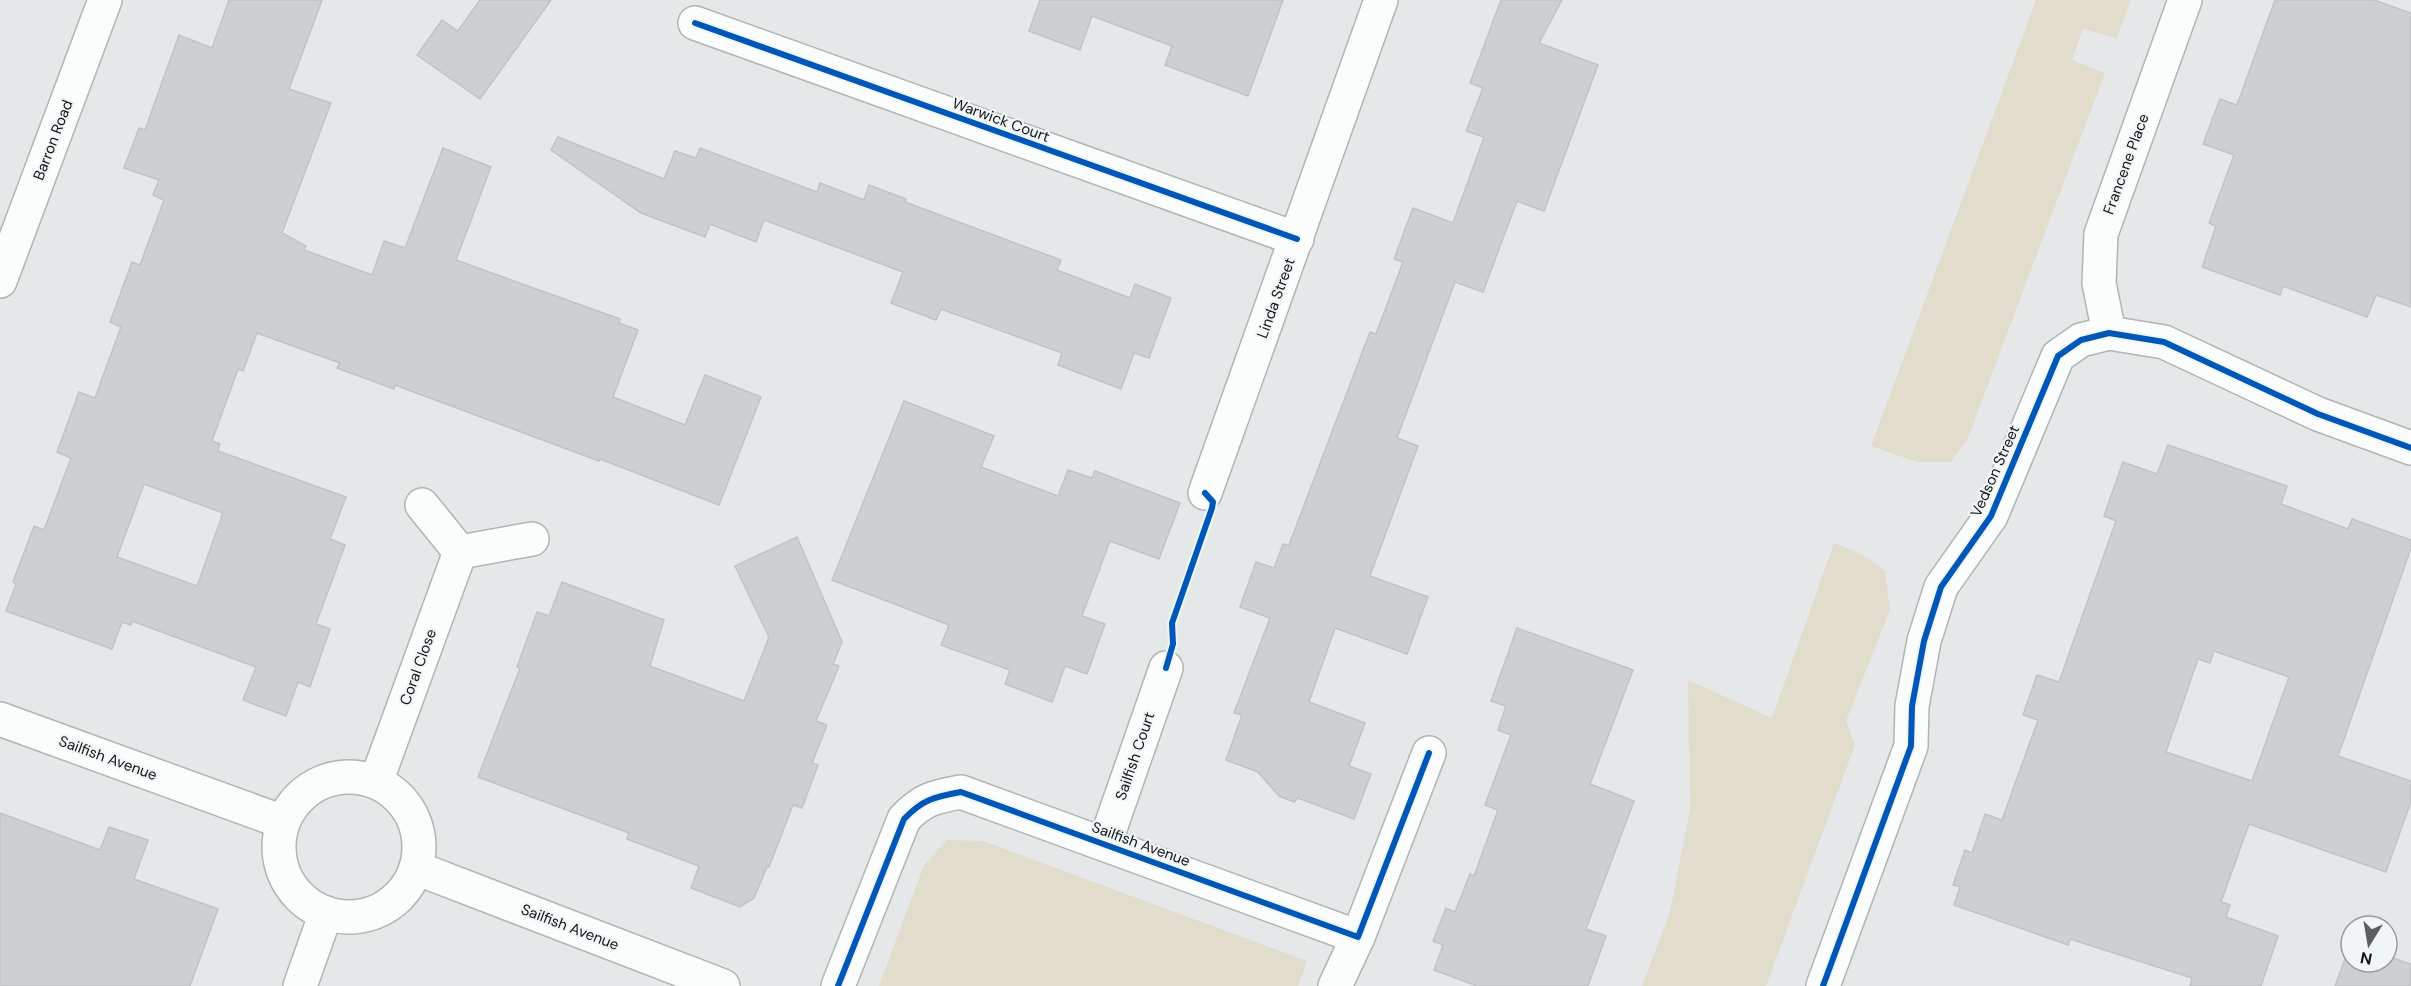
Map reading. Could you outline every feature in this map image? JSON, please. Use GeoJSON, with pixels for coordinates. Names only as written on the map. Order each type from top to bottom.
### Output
{"type":"FeatureCollection","features":[{"type":"Feature","properties":{"kind":"street","name":"Barron Road"},"geometry":{"type":"LineString","coordinates":[[0,281],[105,0]]}},
{"type":"Feature","properties":{"kind":"street","name":"Linda Street"},"geometry":{"type":"LineString","coordinates":[[1205,493],[1381,0]]}},
{"type":"Feature","properties":{"kind":"street","name":"Francene Place"},"geometry":{"type":"LineString","coordinates":[[2109,333],[2099,283],[2101,234],[2185,0]]}},
{"type":"Feature","properties":{"kind":"street","name":"Warwick Court"},"geometry":{"type":"LineString","coordinates":[[695,22],[1297,239]]}},
{"type":"Feature","properties":{"kind":"street","name":"Vedson Street"},"geometry":{"type":"LineString","coordinates":[[1823,986],[1911,746],[1912,706],[1922,652],[1941,587],[1991,516],[2058,356],[2081,340],[2109,333],[2164,342],[2318,414],[2411,448]]}},
{"type":"Feature","properties":{"kind":"street"},"geometry":{"type":"LineString","coordinates":[[422,505],[460,552],[532,539]]}},
{"type":"Feature","properties":{"kind":"street","name":"Coral Close"},"geometry":{"type":"LineString","coordinates":[[376,782],[460,552]]}},
{"type":"Feature","properties":{"kind":"street","name":"Sailfish Court"},"geometry":{"type":"LineString","coordinates":[[1105,843],[1166,668]]}},
{"type":"Feature","properties":{"kind":"street","name":"Sailfish Avenue"},"geometry":{"type":"LineString","coordinates":[[0,719],[283,822]]}},
{"type":"Feature","properties":{"kind":"street"},"geometry":{"type":"LineString","coordinates":[[1335,986],[1358,937],[1429,753]]}},
{"type":"Feature","properties":{"kind":"street"},"geometry":{"type":"LineString","coordinates":[[354,777],[376,782],[394,792],[412,818],[420,847],[416,868],[402,892],[381,910],[363,916],[345,917],[326,913],[307,902],[291,886],[286,876],[278,844],[283,822],[294,802],[311,788],[331,778],[354,777]]}},
{"type":"Feature","properties":{"kind":"street","name":"Sailfish Avenue"},"geometry":{"type":"LineString","coordinates":[[838,986],[904,819],[917,805],[932,797],[961,792],[1358,937]]}},
{"type":"Feature","properties":{"kind":"street","name":"Sailfish Avenue"},"geometry":{"type":"LineString","coordinates":[[416,868],[723,986]]}},
{"type":"Feature","properties":{"kind":"street"},"geometry":{"type":"LineString","coordinates":[[300,986],[326,913]]}},
{"type":"Feature","properties":{"kind":"shaded area"},"geometry":{"type":"Polygon","coordinates":[[[2036,0],[2131,0],[2116,39],[2083,28],[2072,60],[2105,73],[1968,438],[1951,462],[1917,462],[1871,446],[2036,0]]]}},
{"type":"Feature","properties":{"kind":"shaded area"},"geometry":{"type":"Polygon","coordinates":[[[1834,543],[1860,553],[1885,571],[1890,610],[1846,721],[1855,745],[1766,986],[1642,986],[1670,912],[1690,809],[1688,680],[1772,718],[1834,543]]]}},
{"type":"Feature","properties":{"kind":"shaded area"},"geometry":{"type":"Polygon","coordinates":[[[947,840],[983,841],[1307,961],[1298,986],[879,986],[924,865],[947,840]]]}},
{"type":"Feature","properties":{"kind":"building"},"geometry":{"type":"Polygon","coordinates":[[[229,0],[322,0],[289,89],[331,103],[282,233],[306,246],[304,250],[372,275],[384,241],[405,248],[443,148],[491,167],[456,260],[620,319],[619,323],[638,330],[613,397],[685,425],[705,375],[761,397],[719,505],[600,459],[599,461],[395,385],[394,389],[337,368],[340,363],[257,333],[243,371],[238,369],[212,441],[220,444],[218,451],[346,497],[330,539],[345,545],[316,624],[330,629],[310,687],[298,682],[286,716],[243,700],[256,667],[132,621],[131,625],[122,622],[112,649],[6,611],[16,584],[13,582],[34,526],[44,530],[71,458],[57,452],[79,392],[95,398],[121,327],[110,322],[132,262],[140,265],[164,200],[153,195],[159,180],[124,168],[139,128],[145,130],[179,35],[212,48],[229,0]],[[144,484],[117,557],[197,586],[223,513],[144,484]]]}},
{"type":"Feature","properties":{"kind":"building"},"geometry":{"type":"Polygon","coordinates":[[[480,0],[551,0],[480,99],[417,55],[442,20],[458,31],[480,0]]]}},
{"type":"Feature","properties":{"kind":"building"},"geometry":{"type":"Polygon","coordinates":[[[1040,0],[1283,0],[1248,96],[1165,65],[1172,46],[1092,16],[1080,50],[1029,31],[1040,0]]]}},
{"type":"Feature","properties":{"kind":"building"},"geometry":{"type":"Polygon","coordinates":[[[1501,0],[1562,0],[1539,43],[1598,65],[1544,211],[1517,201],[1483,292],[1455,282],[1397,438],[1418,446],[1370,576],[1428,597],[1407,654],[1335,628],[1309,702],[1365,723],[1349,766],[1371,774],[1354,819],[1298,798],[1294,802],[1279,796],[1258,772],[1226,760],[1242,715],[1234,713],[1270,618],[1240,607],[1256,562],[1274,568],[1283,544],[1289,545],[1370,332],[1376,334],[1403,262],[1394,259],[1413,208],[1453,223],[1484,137],[1466,131],[1483,88],[1470,83],[1501,0]]]}},
{"type":"Feature","properties":{"kind":"building"},"geometry":{"type":"Polygon","coordinates":[[[2275,0],[2374,0],[2411,13],[2411,307],[2376,295],[2367,317],[2283,286],[2280,295],[2202,267],[2216,226],[2209,223],[2234,155],[2203,144],[2220,99],[2237,105],[2275,0]]]}},
{"type":"Feature","properties":{"kind":"building"},"geometry":{"type":"Polygon","coordinates":[[[558,137],[664,179],[675,151],[696,158],[700,148],[817,192],[820,183],[864,200],[869,185],[906,199],[905,202],[1061,260],[1057,270],[1130,298],[1135,284],[1171,298],[1149,358],[1134,353],[1121,389],[1058,365],[1062,353],[941,309],[936,320],[891,303],[903,272],[764,220],[756,242],[710,224],[705,237],[641,213],[551,150],[558,137]]]}},
{"type":"Feature","properties":{"kind":"building"},"geometry":{"type":"Polygon","coordinates":[[[904,401],[994,436],[981,467],[1058,496],[1068,470],[1092,478],[1095,471],[1180,503],[1159,559],[1110,541],[1082,616],[1105,624],[1087,674],[1065,666],[1052,702],[1005,684],[1010,670],[941,645],[949,625],[832,580],[904,401]]]}},
{"type":"Feature","properties":{"kind":"building"},"geometry":{"type":"Polygon","coordinates":[[[2168,445],[2287,486],[2281,504],[2348,529],[2352,519],[2411,540],[2411,548],[2338,756],[2411,781],[2411,801],[2386,872],[2249,824],[2221,902],[2230,905],[2226,917],[2278,936],[2261,986],[2190,986],[2192,978],[2070,939],[2068,945],[1954,905],[1960,887],[1953,885],[1965,850],[1972,853],[1985,814],[2002,820],[2038,720],[2023,715],[2037,675],[2059,682],[2116,521],[2104,516],[2123,462],[2157,474],[2168,445]],[[2214,651],[2210,663],[2198,659],[2166,752],[2252,781],[2289,677],[2214,651]]]}},
{"type":"Feature","properties":{"kind":"building"},"geometry":{"type":"Polygon","coordinates":[[[797,537],[842,642],[833,664],[839,666],[816,721],[827,725],[812,763],[818,765],[802,808],[793,805],[769,867],[767,867],[754,898],[740,907],[691,888],[699,866],[627,839],[629,833],[478,777],[520,668],[517,667],[537,612],[549,616],[562,582],[664,620],[650,666],[744,701],[769,637],[735,566],[797,537]]]}},
{"type":"Feature","properties":{"kind":"building"},"geometry":{"type":"Polygon","coordinates":[[[1517,628],[1633,670],[1590,784],[1634,801],[1586,929],[1606,936],[1588,986],[1477,986],[1434,970],[1443,945],[1433,941],[1446,908],[1455,912],[1470,874],[1474,876],[1498,810],[1485,805],[1511,735],[1498,730],[1506,706],[1491,701],[1517,628]]]}},
{"type":"Feature","properties":{"kind":"building"},"geometry":{"type":"Polygon","coordinates":[[[0,813],[100,850],[109,827],[148,840],[134,879],[218,909],[190,986],[0,986],[0,813]]]}},
{"type":"Feature","properties":{"kind":"building"},"geometry":{"type":"Polygon","coordinates":[[[2399,960],[2411,964],[2411,986],[2335,986],[2339,974],[2399,974],[2399,960]]]}},
{"type":"Feature","properties":{"kind":"cycle path"},"geometry":{"type":"LineString","coordinates":[[695,23],[1297,239]]}},
{"type":"Feature","properties":{"kind":"cycle path"},"geometry":{"type":"LineString","coordinates":[[1823,986],[1911,746],[1912,706],[1924,641],[1941,587],[1991,516],[2058,356],[2081,340],[2109,333],[2164,342],[2318,414],[2411,448]]}},
{"type":"Feature","properties":{"kind":"cycle path"},"geometry":{"type":"LineString","coordinates":[[1166,668],[1173,644],[1172,623],[1212,508],[1213,502],[1205,493]]}},
{"type":"Feature","properties":{"kind":"cycle path"},"geometry":{"type":"LineString","coordinates":[[838,986],[904,819],[917,807],[930,800],[961,792],[1358,937],[1429,753]]}}]}
